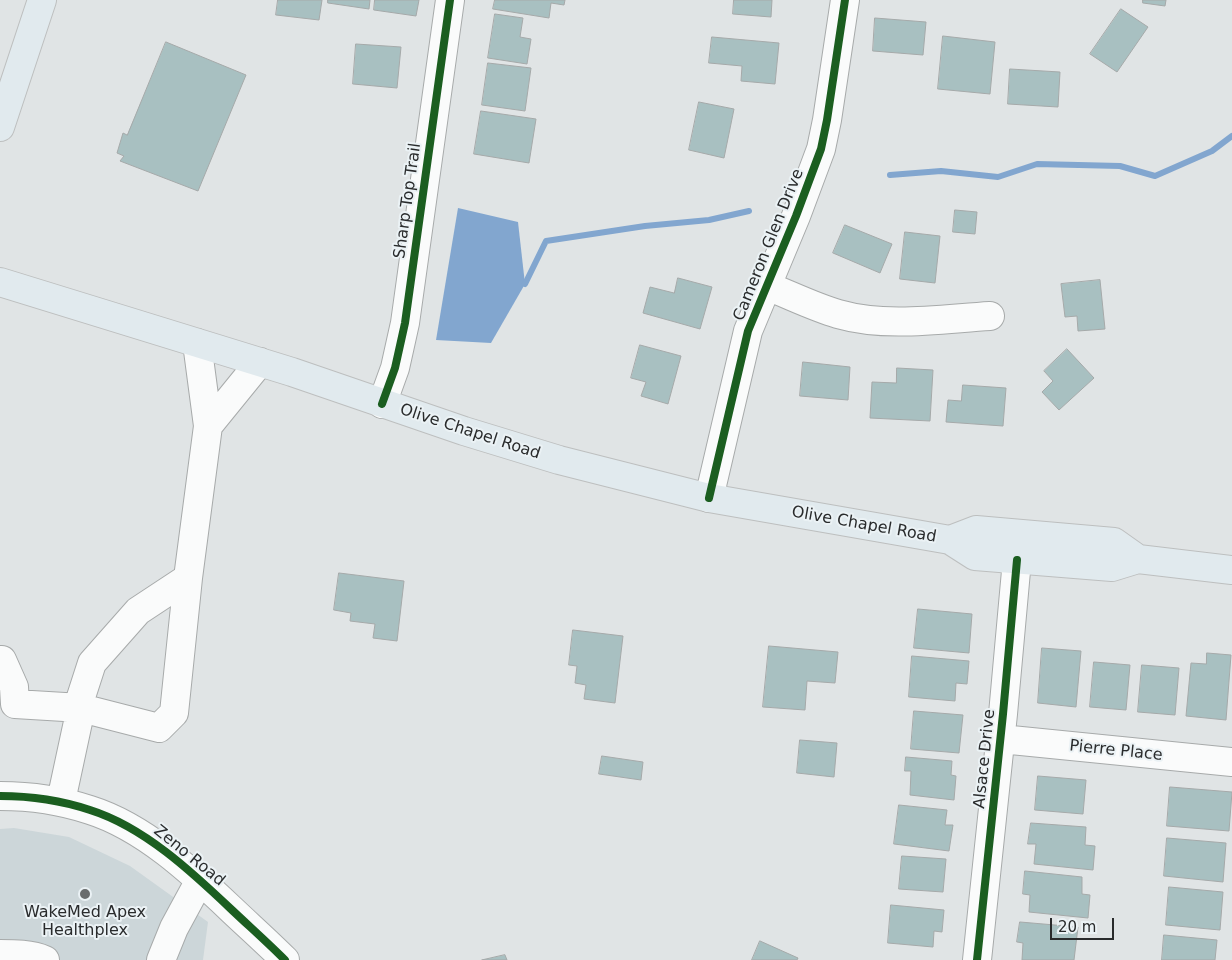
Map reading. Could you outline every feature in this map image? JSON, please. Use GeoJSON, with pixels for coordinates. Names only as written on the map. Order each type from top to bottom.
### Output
{"type":"FeatureCollection","features":[{"type":"Feature","properties":{"kind":"main road"},"geometry":{"type":"LineString","coordinates":[[0,127],[42,0]]}},
{"type":"Feature","properties":{"kind":"main road","name":"Olive Chapel Road"},"geometry":{"type":"LineString","coordinates":[[0,282],[260,362],[464,431],[560,460],[709,498],[950,540],[975,556],[1112,567],[1138,559],[1232,570]]}},
{"type":"Feature","properties":{"kind":"main road","name":"Olive Chapel Road"},"geometry":{"type":"LineString","coordinates":[[950,540],[976,530],[1114,542],[1138,559]]}},
{"type":"Feature","properties":{"kind":"street","name":"Sharp Top Trail"},"geometry":{"type":"LineString","coordinates":[[382,404],[395,368],[405,323],[450,0]]}},
{"type":"Feature","properties":{"kind":"street","name":"Cameron Glen Drive"},"geometry":{"type":"LineString","coordinates":[[709,498],[748,331],[821,149],[845,0]]}},
{"type":"Feature","properties":{"kind":"street"},"geometry":{"type":"LineString","coordinates":[[767,286],[838,314],[861,319],[898,321],[990,316]]}},
{"type":"Feature","properties":{"kind":"street"},"geometry":{"type":"LineString","coordinates":[[2,660],[14,687],[7,704],[81,708],[159,728],[174,713],[188,578],[208,426],[197,343]]}},
{"type":"Feature","properties":{"kind":"street"},"geometry":{"type":"LineString","coordinates":[[208,426],[260,362]]}},
{"type":"Feature","properties":{"kind":"street","name":"Alsace Drive"},"geometry":{"type":"LineString","coordinates":[[977,960],[1001,739],[1017,560]]}},
{"type":"Feature","properties":{"kind":"street"},"geometry":{"type":"LineString","coordinates":[[61,801],[82,696],[92,663],[138,611],[188,578]]}},
{"type":"Feature","properties":{"kind":"street","name":"Pierre Place"},"geometry":{"type":"LineString","coordinates":[[1001,739],[1232,762]]}},
{"type":"Feature","properties":{"kind":"street","name":"Zeno Road"},"geometry":{"type":"LineString","coordinates":[[0,796],[31,796],[61,801],[92,810],[142,835],[200,880],[285,960]]}},
{"type":"Feature","properties":{"kind":"street"},"geometry":{"type":"LineString","coordinates":[[161,960],[174,928],[200,880]]}},
{"type":"Feature","properties":{"kind":"street"},"geometry":{"type":"LineString","coordinates":[[0,954],[39,957],[44,960]]}},
{"type":"Feature","properties":{"kind":"shaded area","name":"WakeMed Apex Healthplex"},"geometry":{"type":"Polygon","coordinates":[[[14,828],[69,837],[130,866],[208,922],[203,960],[0,960],[0,829],[14,828]]]}},
{"type":"Feature","properties":{"kind":"water"},"geometry":{"type":"Polygon","coordinates":[[[458,208],[518,222],[525,284],[491,343],[436,340],[458,208]]]}},
{"type":"Feature","properties":{"kind":"building"},"geometry":{"type":"Polygon","coordinates":[[[278,0],[322,0],[319,20],[276,15],[278,0]]]}},
{"type":"Feature","properties":{"kind":"building"},"geometry":{"type":"Polygon","coordinates":[[[328,0],[370,0],[369,9],[328,3],[328,0]]]}},
{"type":"Feature","properties":{"kind":"building"},"geometry":{"type":"Polygon","coordinates":[[[375,0],[419,0],[416,16],[374,10],[375,0]]]}},
{"type":"Feature","properties":{"kind":"building"},"geometry":{"type":"Polygon","coordinates":[[[495,0],[565,0],[564,5],[551,3],[549,18],[493,9],[495,0]]]}},
{"type":"Feature","properties":{"kind":"building"},"geometry":{"type":"Polygon","coordinates":[[[734,0],[772,0],[771,17],[733,14],[734,0]]]}},
{"type":"Feature","properties":{"kind":"building"},"geometry":{"type":"Polygon","coordinates":[[[1143,0],[1166,0],[1165,6],[1143,3],[1143,0]]]}},
{"type":"Feature","properties":{"kind":"building"},"geometry":{"type":"Polygon","coordinates":[[[1121,9],[1148,27],[1117,72],[1090,54],[1121,9]]]}},
{"type":"Feature","properties":{"kind":"building"},"geometry":{"type":"Polygon","coordinates":[[[495,14],[523,18],[520,37],[531,39],[527,64],[488,58],[495,14]]]}},
{"type":"Feature","properties":{"kind":"building"},"geometry":{"type":"Polygon","coordinates":[[[875,18],[926,22],[923,55],[873,51],[875,18]]]}},
{"type":"Feature","properties":{"kind":"building"},"geometry":{"type":"Polygon","coordinates":[[[943,36],[995,42],[990,94],[938,89],[943,36]]]}},
{"type":"Feature","properties":{"kind":"building"},"geometry":{"type":"Polygon","coordinates":[[[712,37],[779,43],[775,84],[741,81],[742,66],[709,63],[712,37]]]}},
{"type":"Feature","properties":{"kind":"building"},"geometry":{"type":"Polygon","coordinates":[[[166,42],[246,75],[198,191],[120,161],[124,156],[117,153],[123,133],[127,135],[166,42]]]}},
{"type":"Feature","properties":{"kind":"building"},"geometry":{"type":"Polygon","coordinates":[[[356,44],[401,47],[397,88],[353,84],[356,44]]]}},
{"type":"Feature","properties":{"kind":"building"},"geometry":{"type":"Polygon","coordinates":[[[488,63],[531,68],[525,111],[482,105],[488,63]]]}},
{"type":"Feature","properties":{"kind":"building"},"geometry":{"type":"Polygon","coordinates":[[[1010,69],[1060,72],[1058,107],[1008,104],[1010,69]]]}},
{"type":"Feature","properties":{"kind":"building"},"geometry":{"type":"Polygon","coordinates":[[[699,102],[734,109],[724,158],[689,150],[699,102]]]}},
{"type":"Feature","properties":{"kind":"building"},"geometry":{"type":"Polygon","coordinates":[[[481,111],[536,119],[529,163],[474,154],[481,111]]]}},
{"type":"Feature","properties":{"kind":"building"},"geometry":{"type":"Polygon","coordinates":[[[955,210],[977,212],[975,234],[953,232],[955,210]]]}},
{"type":"Feature","properties":{"kind":"building"},"geometry":{"type":"Polygon","coordinates":[[[845,225],[892,244],[880,273],[833,253],[845,225]]]}},
{"type":"Feature","properties":{"kind":"building"},"geometry":{"type":"Polygon","coordinates":[[[905,232],[940,236],[935,283],[900,279],[905,232]]]}},
{"type":"Feature","properties":{"kind":"building"},"geometry":{"type":"Polygon","coordinates":[[[678,278],[712,287],[700,329],[643,313],[650,287],[674,293],[678,278]]]}},
{"type":"Feature","properties":{"kind":"building"},"geometry":{"type":"Polygon","coordinates":[[[1100,280],[1105,329],[1078,331],[1077,316],[1065,317],[1061,284],[1100,280]]]}},
{"type":"Feature","properties":{"kind":"building"},"geometry":{"type":"Polygon","coordinates":[[[640,345],[681,356],[668,404],[641,396],[646,382],[631,378],[640,345]]]}},
{"type":"Feature","properties":{"kind":"building"},"geometry":{"type":"Polygon","coordinates":[[[1067,349],[1094,378],[1059,410],[1042,392],[1053,381],[1044,371],[1067,349]]]}},
{"type":"Feature","properties":{"kind":"building"},"geometry":{"type":"Polygon","coordinates":[[[803,362],[850,367],[848,400],[800,396],[803,362]]]}},
{"type":"Feature","properties":{"kind":"building"},"geometry":{"type":"Polygon","coordinates":[[[897,368],[933,370],[930,421],[870,418],[872,382],[896,383],[897,368]]]}},
{"type":"Feature","properties":{"kind":"building"},"geometry":{"type":"Polygon","coordinates":[[[963,385],[1006,388],[1003,426],[946,422],[948,400],[961,401],[963,385]]]}},
{"type":"Feature","properties":{"kind":"building"},"geometry":{"type":"Polygon","coordinates":[[[339,573],[404,581],[397,641],[373,638],[375,624],[350,621],[351,613],[334,610],[339,573]]]}},
{"type":"Feature","properties":{"kind":"building"},"geometry":{"type":"Polygon","coordinates":[[[918,609],[972,614],[969,653],[914,648],[918,609]]]}},
{"type":"Feature","properties":{"kind":"building"},"geometry":{"type":"Polygon","coordinates":[[[573,630],[623,636],[615,703],[584,699],[586,685],[575,683],[577,666],[569,665],[573,630]]]}},
{"type":"Feature","properties":{"kind":"building"},"geometry":{"type":"Polygon","coordinates":[[[769,646],[838,652],[835,683],[807,681],[805,710],[763,707],[769,646]]]}},
{"type":"Feature","properties":{"kind":"building"},"geometry":{"type":"Polygon","coordinates":[[[1042,648],[1081,651],[1076,707],[1038,703],[1042,648]]]}},
{"type":"Feature","properties":{"kind":"building"},"geometry":{"type":"Polygon","coordinates":[[[1207,653],[1231,655],[1226,720],[1186,716],[1191,663],[1206,664],[1207,653]]]}},
{"type":"Feature","properties":{"kind":"building"},"geometry":{"type":"Polygon","coordinates":[[[912,656],[969,661],[967,684],[956,683],[955,701],[909,697],[912,656]]]}},
{"type":"Feature","properties":{"kind":"building"},"geometry":{"type":"Polygon","coordinates":[[[1094,662],[1130,665],[1126,710],[1090,707],[1094,662]]]}},
{"type":"Feature","properties":{"kind":"building"},"geometry":{"type":"Polygon","coordinates":[[[1142,665],[1179,668],[1175,715],[1138,712],[1142,665]]]}},
{"type":"Feature","properties":{"kind":"building"},"geometry":{"type":"Polygon","coordinates":[[[914,711],[963,715],[959,753],[911,749],[914,711]]]}},
{"type":"Feature","properties":{"kind":"building"},"geometry":{"type":"Polygon","coordinates":[[[800,740],[837,743],[834,777],[797,773],[800,740]]]}},
{"type":"Feature","properties":{"kind":"building"},"geometry":{"type":"Polygon","coordinates":[[[602,756],[643,762],[641,780],[599,774],[602,756]]]}},
{"type":"Feature","properties":{"kind":"building"},"geometry":{"type":"Polygon","coordinates":[[[906,757],[952,761],[951,775],[956,776],[954,800],[910,795],[911,771],[905,771],[906,757]]]}},
{"type":"Feature","properties":{"kind":"building"},"geometry":{"type":"Polygon","coordinates":[[[1038,776],[1086,780],[1083,814],[1035,810],[1038,776]]]}},
{"type":"Feature","properties":{"kind":"building"},"geometry":{"type":"Polygon","coordinates":[[[1170,787],[1232,792],[1229,831],[1167,826],[1170,787]]]}},
{"type":"Feature","properties":{"kind":"building"},"geometry":{"type":"Polygon","coordinates":[[[899,805],[947,810],[945,825],[953,825],[949,851],[894,844],[899,805]]]}},
{"type":"Feature","properties":{"kind":"building"},"geometry":{"type":"Polygon","coordinates":[[[1031,823],[1086,827],[1085,845],[1095,846],[1093,870],[1034,864],[1036,844],[1028,844],[1031,823]]]}},
{"type":"Feature","properties":{"kind":"building"},"geometry":{"type":"Polygon","coordinates":[[[1167,838],[1226,843],[1223,882],[1164,876],[1167,838]]]}},
{"type":"Feature","properties":{"kind":"building"},"geometry":{"type":"Polygon","coordinates":[[[902,856],[946,859],[943,892],[899,889],[902,856]]]}},
{"type":"Feature","properties":{"kind":"building"},"geometry":{"type":"Polygon","coordinates":[[[1025,871],[1082,877],[1082,894],[1090,895],[1088,918],[1029,912],[1030,895],[1023,894],[1025,871]]]}},
{"type":"Feature","properties":{"kind":"building"},"geometry":{"type":"Polygon","coordinates":[[[1169,887],[1223,892],[1220,930],[1166,925],[1169,887]]]}},
{"type":"Feature","properties":{"kind":"building"},"geometry":{"type":"Polygon","coordinates":[[[891,905],[944,910],[942,932],[934,931],[933,947],[888,943],[891,905]]]}},
{"type":"Feature","properties":{"kind":"building"},"geometry":{"type":"Polygon","coordinates":[[[1020,922],[1078,927],[1074,960],[1022,960],[1023,943],[1017,942],[1020,922]]]}},
{"type":"Feature","properties":{"kind":"building"},"geometry":{"type":"Polygon","coordinates":[[[1164,935],[1217,940],[1215,960],[1162,960],[1164,935]]]}},
{"type":"Feature","properties":{"kind":"building"},"geometry":{"type":"Polygon","coordinates":[[[760,941],[798,958],[797,960],[752,960],[760,941]]]}},
{"type":"Feature","properties":{"kind":"building"},"geometry":{"type":"Polygon","coordinates":[[[505,955],[507,960],[482,960],[505,955]]]}},
{"type":"Feature","properties":{"kind":"waterway"},"geometry":{"type":"LineString","coordinates":[[890,175],[941,171],[998,177],[1037,164],[1120,166],[1155,176],[1212,151],[1232,136]]}},
{"type":"Feature","properties":{"kind":"waterway"},"geometry":{"type":"LineString","coordinates":[[525,284],[546,241],[645,226],[709,220],[749,211]]}},
{"type":"Feature","properties":{"kind":"cycle path"},"geometry":{"type":"LineString","coordinates":[[382,404],[395,368],[405,323],[450,0]]}},
{"type":"Feature","properties":{"kind":"cycle path"},"geometry":{"type":"LineString","coordinates":[[709,498],[748,331],[796,216],[821,149],[845,0]]}},
{"type":"Feature","properties":{"kind":"cycle path"},"geometry":{"type":"LineString","coordinates":[[977,960],[1017,560]]}},
{"type":"Feature","properties":{"kind":"cycle path"},"geometry":{"type":"LineString","coordinates":[[0,796],[57,801],[90,810],[129,827],[184,866],[285,960]]}},
{"type":"Feature","properties":{"kind":"place","name":"WakeMed Apex Healthplex"},"geometry":{"type":"Point","coordinates":[85,894]}}]}
